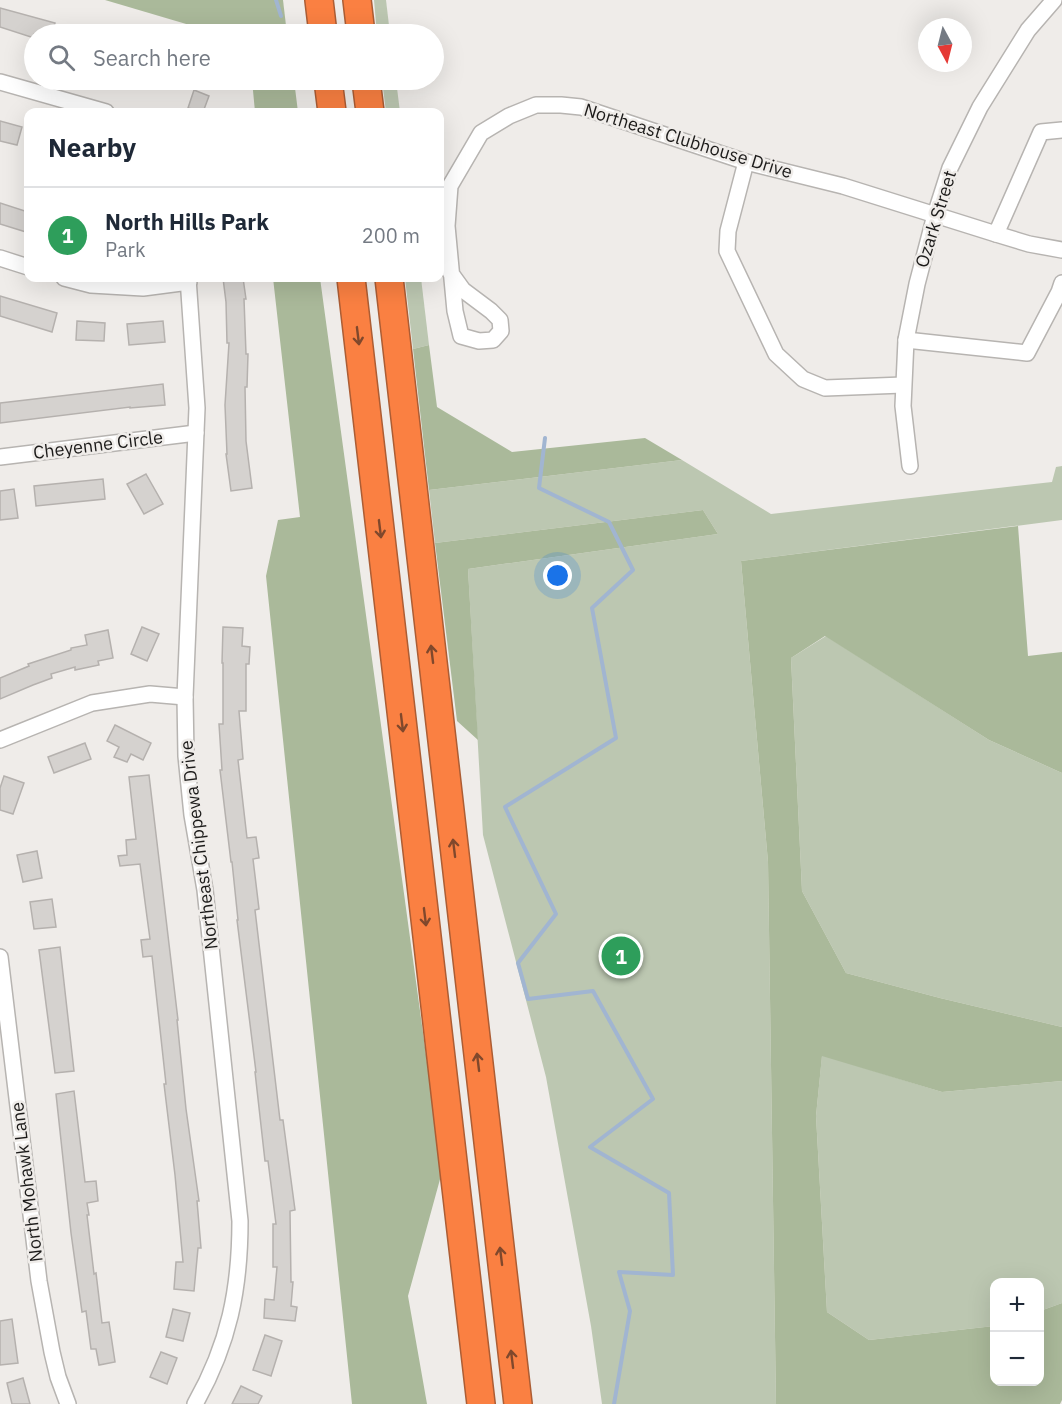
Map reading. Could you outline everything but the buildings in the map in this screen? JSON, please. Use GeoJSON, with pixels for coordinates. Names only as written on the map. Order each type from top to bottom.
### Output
{"type":"FeatureCollection","features":[{"type":"Feature","properties":{"kind":"highway"},"geometry":{"type":"LineString","coordinates":[[319,0],[322,24]]}},
{"type":"Feature","properties":{"kind":"highway"},"geometry":{"type":"LineString","coordinates":[[357,0],[360,24]]}},
{"type":"Feature","properties":{"kind":"highway"},"geometry":{"type":"LineString","coordinates":[[329,90],[332,108]]}},
{"type":"Feature","properties":{"kind":"highway"},"geometry":{"type":"LineString","coordinates":[[367,90],[370,108]]}},
{"type":"Feature","properties":{"kind":"highway"},"geometry":{"type":"LineString","coordinates":[[351,282],[481,1404]]}},
{"type":"Feature","properties":{"kind":"highway"},"geometry":{"type":"LineString","coordinates":[[389,282],[518,1404]]}},
{"type":"Feature","properties":{"kind":"street","name":"Ozark Street"},"geometry":{"type":"LineString","coordinates":[[910,466],[903,406],[906,340],[917,284],[935,216],[950,168],[980,107],[1028,30],[1054,0]]}},
{"type":"Feature","properties":{"kind":"street"},"geometry":{"type":"LineString","coordinates":[[0,82],[24,89]]}},
{"type":"Feature","properties":{"kind":"street"},"geometry":{"type":"LineString","coordinates":[[28,90],[92,108]]}},
{"type":"Feature","properties":{"kind":"street","name":"Northeast Clubhouse Drive"},"geometry":{"type":"LineString","coordinates":[[450,272],[463,290],[500,320],[501,331],[493,340],[479,341],[462,336],[455,311],[450,272],[447,226],[450,186],[481,133],[508,116],[536,105],[581,107],[746,162],[843,186],[1029,244],[1062,250]]}},
{"type":"Feature","properties":{"kind":"street"},"geometry":{"type":"LineString","coordinates":[[996,234],[1041,132],[1062,130]]}},
{"type":"Feature","properties":{"kind":"street"},"geometry":{"type":"LineString","coordinates":[[746,162],[728,231],[727,251],[776,354],[803,379],[825,388],[903,385]]}},
{"type":"Feature","properties":{"kind":"street"},"geometry":{"type":"LineString","coordinates":[[0,258],[24,266]]}},
{"type":"Feature","properties":{"kind":"street"},"geometry":{"type":"LineString","coordinates":[[79,282],[91,285],[143,288],[178,282]]}},
{"type":"Feature","properties":{"kind":"street","name":"Northeast Chippewa Drive"},"geometry":{"type":"LineString","coordinates":[[189,282],[196,433],[185,697],[186,756],[192,815],[205,890],[240,1221],[240,1254],[233,1309],[212,1373],[195,1404]]}},
{"type":"Feature","properties":{"kind":"street"},"geometry":{"type":"LineString","coordinates":[[906,340],[1027,353],[1062,283]]}},
{"type":"Feature","properties":{"kind":"street","name":"Cheyenne Circle"},"geometry":{"type":"LineString","coordinates":[[0,457],[196,433]]}},
{"type":"Feature","properties":{"kind":"street"},"geometry":{"type":"LineString","coordinates":[[0,740],[92,704],[150,694],[185,697]]}},
{"type":"Feature","properties":{"kind":"street","name":"North Mohawk Lane"},"geometry":{"type":"LineString","coordinates":[[0,957],[39,1281],[58,1377],[68,1404]]}},
{"type":"Feature","properties":{"kind":"green space"},"geometry":{"type":"Polygon","coordinates":[[[105,0],[283,0],[286,24],[186,24],[105,0]]]}},
{"type":"Feature","properties":{"kind":"green space"},"geometry":{"type":"Polygon","coordinates":[[[374,0],[386,0],[389,24],[376,24],[374,0]]]}},
{"type":"Feature","properties":{"kind":"green space"},"geometry":{"type":"Polygon","coordinates":[[[253,90],[295,90],[298,108],[255,108],[253,90]]]}},
{"type":"Feature","properties":{"kind":"green space"},"geometry":{"type":"Polygon","coordinates":[[[383,90],[397,90],[400,108],[386,108],[383,90]]]}},
{"type":"Feature","properties":{"kind":"green space"},"geometry":{"type":"Polygon","coordinates":[[[273,282],[321,282],[442,1172],[408,1296],[427,1404],[352,1404],[266,576],[278,520],[300,517],[273,282]]]}},
{"type":"Feature","properties":{"kind":"green space"},"geometry":{"type":"Polygon","coordinates":[[[405,282],[421,282],[429,345],[413,349],[405,282]]]}},
{"type":"Feature","properties":{"kind":"green space"},"geometry":{"type":"Polygon","coordinates":[[[429,345],[437,407],[512,452],[645,438],[682,460],[429,490],[413,349],[429,345]]]}},
{"type":"Feature","properties":{"kind":"green space"},"geometry":{"type":"Polygon","coordinates":[[[682,460],[771,514],[1052,482],[1056,467],[1062,466],[1062,520],[741,561],[768,862],[776,1404],[602,1404],[591,1326],[546,1077],[483,835],[468,569],[718,534],[703,510],[435,543],[429,490],[682,460]]]}},
{"type":"Feature","properties":{"kind":"green space"},"geometry":{"type":"Polygon","coordinates":[[[703,510],[718,534],[468,569],[478,740],[457,721],[435,543],[703,510]]]}},
{"type":"Feature","properties":{"kind":"green space"},"geometry":{"type":"Polygon","coordinates":[[[1018,526],[1028,656],[1062,652],[1062,773],[989,740],[825,636],[791,658],[802,891],[846,973],[1062,1027],[1062,1081],[942,1092],[822,1056],[816,1116],[827,1312],[869,1340],[990,1326],[990,1386],[1044,1386],[1044,1310],[1062,1303],[1062,1400],[1060,1404],[776,1404],[768,862],[741,561],[1018,526]]]}},
{"type":"Feature","properties":{"kind":"green space"},"geometry":{"type":"Polygon","coordinates":[[[826,636],[989,740],[1062,773],[1062,1027],[846,973],[802,891],[791,658],[826,636]]]}},
{"type":"Feature","properties":{"kind":"green space"},"geometry":{"type":"Polygon","coordinates":[[[822,1055],[942,1092],[1062,1081],[1062,1303],[1044,1310],[1044,1278],[990,1278],[990,1326],[869,1340],[827,1312],[816,1116],[822,1055]]]}},
{"type":"Feature","properties":{"kind":"waterway"},"geometry":{"type":"LineString","coordinates":[[276,0],[281,16]]}},
{"type":"Feature","properties":{"kind":"waterway"},"geometry":{"type":"LineString","coordinates":[[545,438],[539,488],[609,522],[633,570],[592,608],[616,738],[505,807],[556,914],[518,963],[528,999],[593,991],[653,1099],[590,1147],[669,1193],[673,1275],[619,1272],[630,1311],[614,1404]]}},
{"type":"Feature","properties":{"kind":"place","name":"North Hills Park"},"geometry":{"type":"Point","coordinates":[621,956]}}]}
